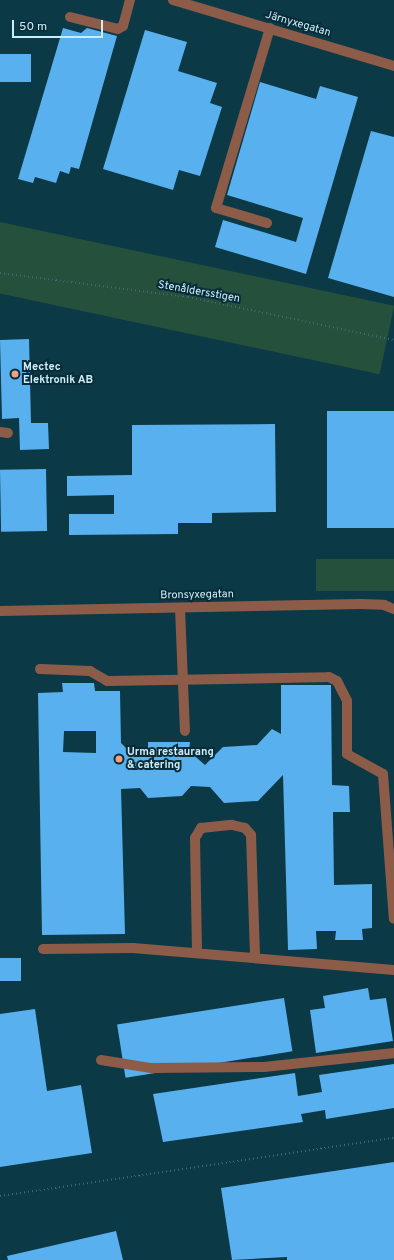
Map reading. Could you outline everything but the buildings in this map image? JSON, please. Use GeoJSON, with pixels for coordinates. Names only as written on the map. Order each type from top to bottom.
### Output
{"type":"FeatureCollection","features":[{"type":"Feature","properties":{"kind":"street"},"geometry":{"type":"LineString","coordinates":[[70,17],[118,29],[123,26],[130,0]]}},
{"type":"Feature","properties":{"kind":"street","name":"Järnyxegatan"},"geometry":{"type":"LineString","coordinates":[[173,0],[394,66]]}},
{"type":"Feature","properties":{"kind":"street"},"geometry":{"type":"LineString","coordinates":[[268,223],[216,208],[270,28]]}},
{"type":"Feature","properties":{"kind":"street","name":"Bronsyxegatan"},"geometry":{"type":"LineString","coordinates":[[0,612],[360,604],[384,605],[394,609]]}},
{"type":"Feature","properties":{"kind":"street"},"geometry":{"type":"LineString","coordinates":[[180,608],[185,731]]}},
{"type":"Feature","properties":{"kind":"street"},"geometry":{"type":"LineString","coordinates":[[40,669],[90,671],[107,681],[329,677],[337,681],[347,701],[347,754],[383,774],[394,919]]}},
{"type":"Feature","properties":{"kind":"street"},"geometry":{"type":"LineString","coordinates":[[198,952],[195,838],[207,826],[232,825],[245,828],[251,835],[255,957]]}},
{"type":"Feature","properties":{"kind":"street"},"geometry":{"type":"LineString","coordinates":[[43,949],[133,948],[198,952],[394,970]]}},
{"type":"Feature","properties":{"kind":"street"},"geometry":{"type":"LineString","coordinates":[[101,1060],[151,1068],[264,1067],[394,1053]]}},
{"type":"Feature","properties":{"kind":"path","name":"Stenåldersstigen"},"geometry":{"type":"LineString","coordinates":[[0,273],[188,297],[394,340]]}},
{"type":"Feature","properties":{"kind":"path"},"geometry":{"type":"LineString","coordinates":[[0,1196],[394,1138]]}},
{"type":"Feature","properties":{"kind":"shaded area"},"geometry":{"type":"Polygon","coordinates":[[[0,0],[394,0],[394,1260],[0,1260],[0,0]]]}},
{"type":"Feature","properties":{"kind":"green space"},"geometry":{"type":"Polygon","coordinates":[[[0,222],[394,306],[380,374],[0,294],[0,222]]]}},
{"type":"Feature","properties":{"kind":"green space"},"geometry":{"type":"Polygon","coordinates":[[[316,559],[394,559],[394,591],[316,591],[316,559]]]}},
{"type":"Feature","properties":{"kind":"place","name":"Mectec Elektronik AB"},"geometry":{"type":"Point","coordinates":[15,374]}},
{"type":"Feature","properties":{"kind":"place","name":"Urma restaurang & catering"},"geometry":{"type":"Point","coordinates":[119,759]}}]}
